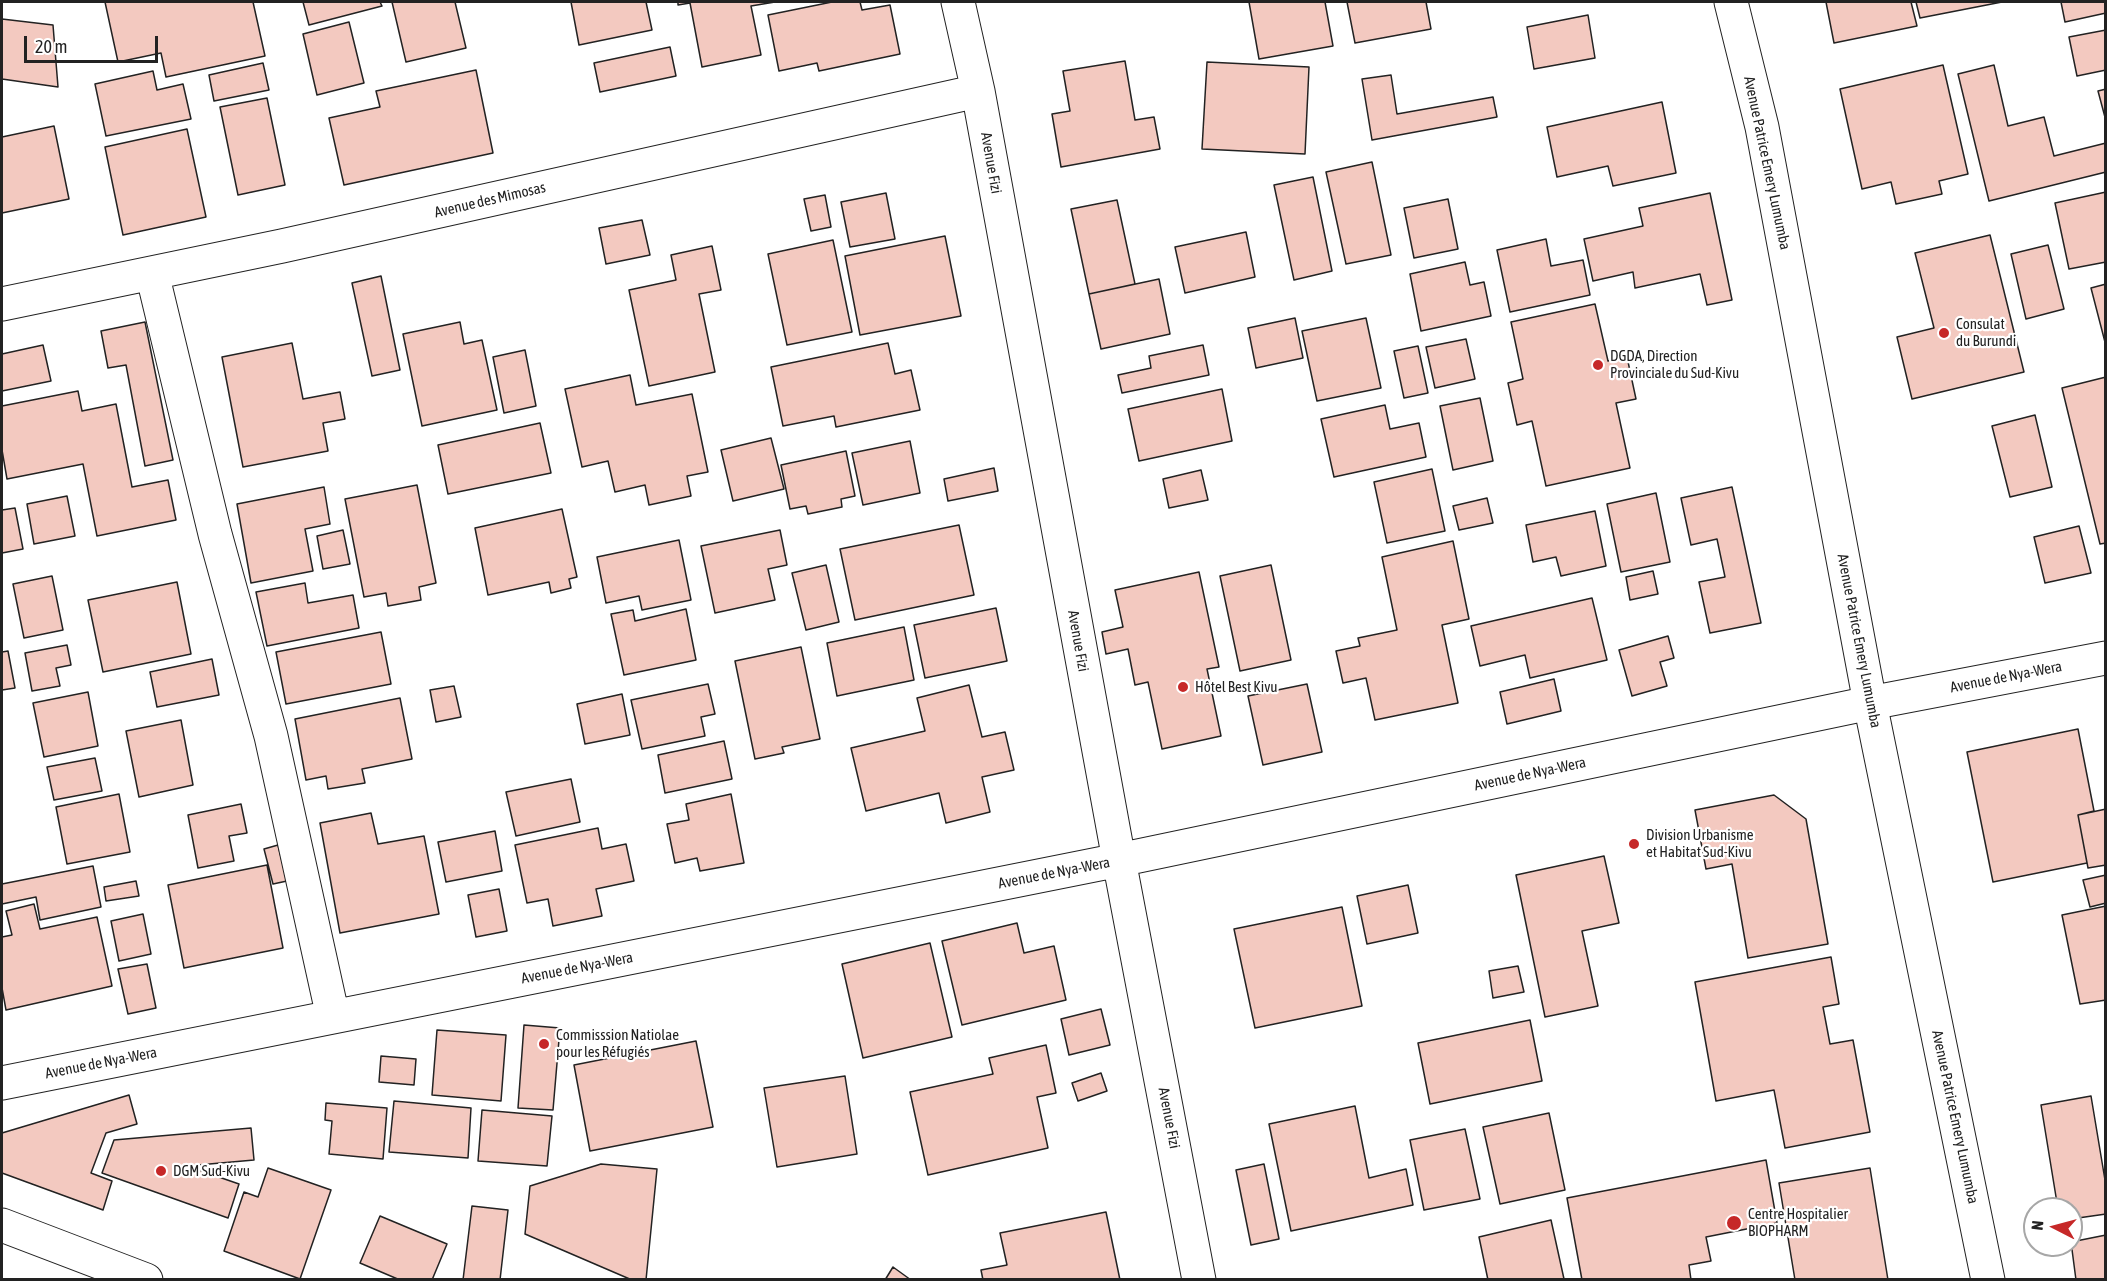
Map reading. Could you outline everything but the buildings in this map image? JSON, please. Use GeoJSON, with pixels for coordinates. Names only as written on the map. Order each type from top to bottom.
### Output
{"type":"FeatureCollection","features":[{"type":"Feature","properties":{"kind":"street","name":"Avenue Fizi"},"geometry":{"type":"LineString","coordinates":[[958,2],[978,91],[1119,860],[1199,1280]]}},
{"type":"Feature","properties":{"kind":"street","name":"Avenue Patrice Emery Lumumba"},"geometry":{"type":"LineString","coordinates":[[1731,2],[1762,128],[1870,703],[1988,1280]]}},
{"type":"Feature","properties":{"kind":"street","name":"Avenue des Mimosas"},"geometry":{"type":"LineString","coordinates":[[2,304],[978,91]]}},
{"type":"Feature","properties":{"kind":"street"},"geometry":{"type":"LineString","coordinates":[[152,273],[215,534],[271,736],[333,1017]]}},
{"type":"Feature","properties":{"kind":"street","name":"Avenue de Nya-Wera"},"geometry":{"type":"LineString","coordinates":[[2,1083],[1119,860],[1870,703],[2106,658]]}},
{"type":"Feature","properties":{"kind":"street"},"geometry":{"type":"LineString","coordinates":[[2,1224],[146,1280]]}},
{"type":"Feature","properties":{"kind":"place","name":"Consulat du Burundi"},"geometry":{"type":"Point","coordinates":[1944,333]}},
{"type":"Feature","properties":{"kind":"place","name":"DGDA, Direction Provinciale du Sud-Kivu"},"geometry":{"type":"Point","coordinates":[1598,365]}},
{"type":"Feature","properties":{"kind":"place","name":"Hôtel Best Kivu"},"geometry":{"type":"Point","coordinates":[1183,687]}},
{"type":"Feature","properties":{"kind":"place","name":"Division Urbanisme et Habitat Sud-Kivu"},"geometry":{"type":"Point","coordinates":[1634,844]}},
{"type":"Feature","properties":{"kind":"place","name":"Commisssion Natiolae pour les Réfugiés"},"geometry":{"type":"Point","coordinates":[544,1044]}},
{"type":"Feature","properties":{"kind":"place","name":"DGM Sud-Kivu"},"geometry":{"type":"Point","coordinates":[161,1171]}},
{"type":"Feature","properties":{"kind":"place","name":"Centre Hospitalier BIOPHARM"},"geometry":{"type":"Point","coordinates":[1734,1223]}}]}
